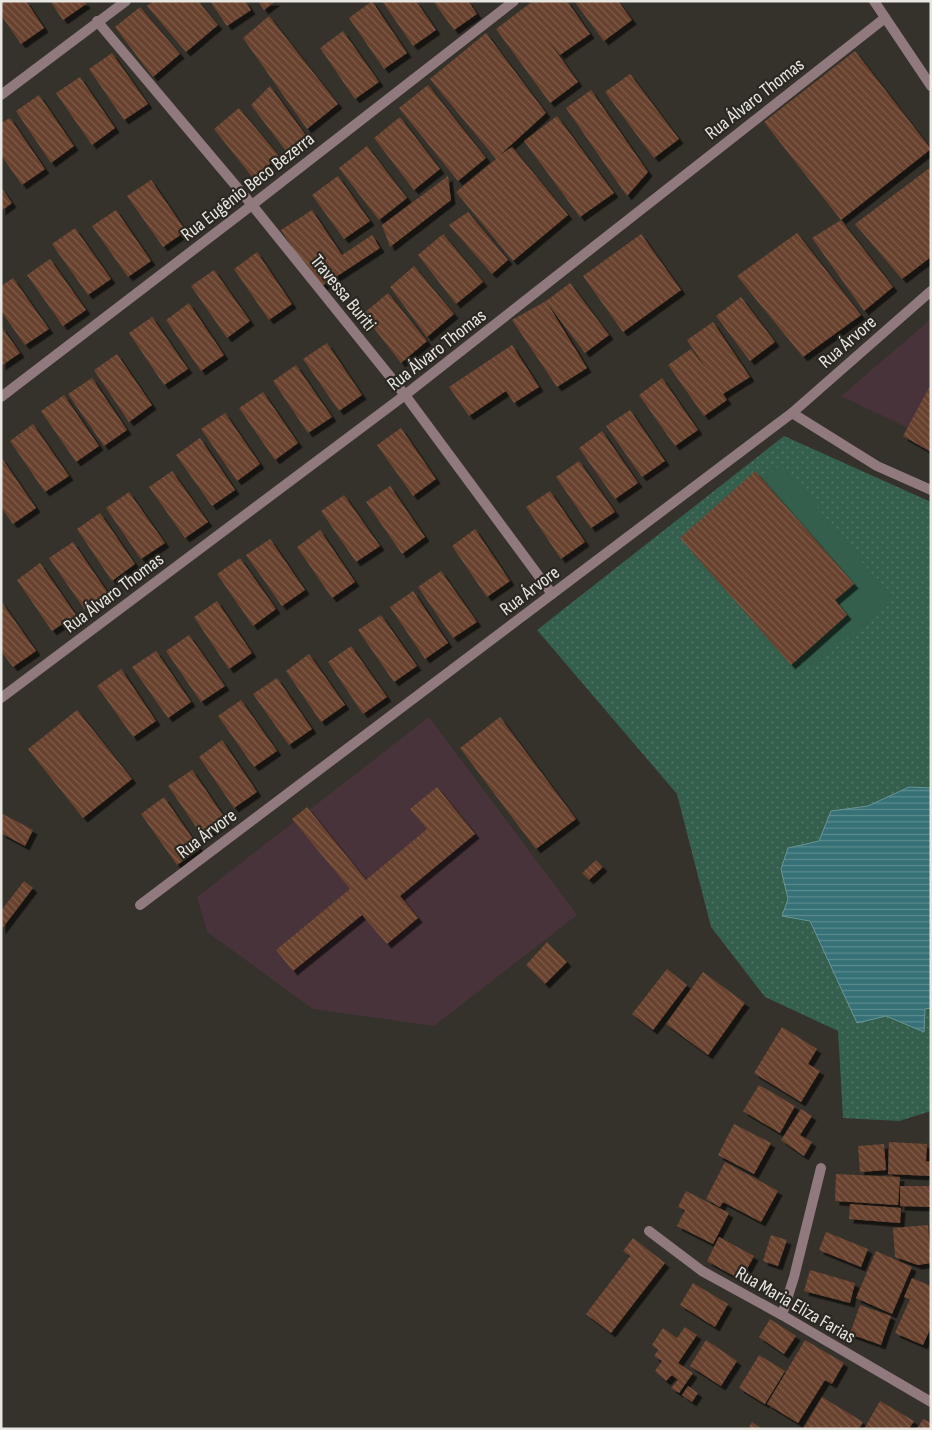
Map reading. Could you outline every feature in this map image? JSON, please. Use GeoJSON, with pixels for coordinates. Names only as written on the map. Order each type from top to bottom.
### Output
{"type":"FeatureCollection","features":[{"type":"Feature","properties":{"kind":"street"},"geometry":{"type":"LineString","coordinates":[[1,95],[126,1]]}},
{"type":"Feature","properties":{"kind":"street","name":"Rua Eugênio Beco Bezerra"},"geometry":{"type":"LineString","coordinates":[[1,397],[514,1]]}},
{"type":"Feature","properties":{"kind":"street"},"geometry":{"type":"LineString","coordinates":[[874,1],[931,86]]}},
{"type":"Feature","properties":{"kind":"street","name":"Rua Álvaro Thomas"},"geometry":{"type":"LineString","coordinates":[[1,698],[405,396],[885,18]]}},
{"type":"Feature","properties":{"kind":"street","name":"Travessa Buriti"},"geometry":{"type":"LineString","coordinates":[[97,22],[252,205],[405,396],[552,594]]}},
{"type":"Feature","properties":{"kind":"street","name":"Rua Árvore"},"geometry":{"type":"LineString","coordinates":[[140,905],[792,413],[931,291]]}},
{"type":"Feature","properties":{"kind":"street"},"geometry":{"type":"LineString","coordinates":[[792,413],[877,466],[931,490]]}},
{"type":"Feature","properties":{"kind":"street"},"geometry":{"type":"LineString","coordinates":[[782,1315],[794,1277],[821,1168]]}},
{"type":"Feature","properties":{"kind":"street","name":"Rua Maria Eliza Farias"},"geometry":{"type":"LineString","coordinates":[[649,1231],[702,1271],[782,1315],[931,1402]]}},
{"type":"Feature","properties":{"kind":"shaded area"},"geometry":{"type":"Polygon","coordinates":[[[931,319],[931,439],[841,396],[931,319]]]}},
{"type":"Feature","properties":{"kind":"shaded area"},"geometry":{"type":"Polygon","coordinates":[[[429,717],[577,915],[434,1026],[313,1009],[207,932],[197,897],[429,717]]]}},
{"type":"Feature","properties":{"kind":"green space"},"geometry":{"type":"Polygon","coordinates":[[[784,436],[931,502],[931,1111],[899,1121],[843,1118],[838,1031],[765,997],[711,927],[677,794],[537,630],[784,436]]]}},
{"type":"Feature","properties":{"kind":"green space"},"geometry":{"type":"Polygon","coordinates":[[[782,464],[893,600],[813,666],[702,530],[782,464]]]}},
{"type":"Feature","properties":{"kind":"water"},"geometry":{"type":"Polygon","coordinates":[[[909,787],[931,788],[931,1008],[925,1009],[924,1032],[886,1016],[857,1023],[810,921],[782,916],[788,899],[781,869],[788,848],[819,841],[831,811],[868,806],[909,787]]]}},
{"type":"Feature","properties":{"kind":"building"},"geometry":{"type":"Polygon","coordinates":[[[1,1],[26,1],[44,28],[21,44],[1,15],[1,1]]]}},
{"type":"Feature","properties":{"kind":"building"},"geometry":{"type":"Polygon","coordinates":[[[50,1],[84,1],[86,4],[63,20],[50,1]]]}},
{"type":"Feature","properties":{"kind":"building"},"geometry":{"type":"Polygon","coordinates":[[[153,1],[198,1],[218,25],[186,52],[147,6],[153,1]]]}},
{"type":"Feature","properties":{"kind":"building"},"geometry":{"type":"Polygon","coordinates":[[[210,1],[245,1],[251,10],[227,26],[210,1]]]}},
{"type":"Feature","properties":{"kind":"building"},"geometry":{"type":"Polygon","coordinates":[[[258,1],[276,1],[264,10],[258,1]]]}},
{"type":"Feature","properties":{"kind":"building"},"geometry":{"type":"Polygon","coordinates":[[[372,1],[407,53],[384,69],[349,18],[372,1]]]}},
{"type":"Feature","properties":{"kind":"building"},"geometry":{"type":"Polygon","coordinates":[[[382,1],[416,1],[436,30],[413,46],[382,1]]]}},
{"type":"Feature","properties":{"kind":"building"},"geometry":{"type":"Polygon","coordinates":[[[433,1],[468,1],[477,14],[454,30],[433,1]]]}},
{"type":"Feature","properties":{"kind":"building"},"geometry":{"type":"Polygon","coordinates":[[[533,1],[567,1],[590,34],[560,55],[548,40],[578,82],[550,103],[496,29],[533,1]]]}},
{"type":"Feature","properties":{"kind":"building"},"geometry":{"type":"Polygon","coordinates":[[[574,1],[618,1],[632,20],[604,41],[574,1]]]}},
{"type":"Feature","properties":{"kind":"building"},"geometry":{"type":"Polygon","coordinates":[[[140,7],[180,54],[153,77],[115,27],[140,7]]]}},
{"type":"Feature","properties":{"kind":"building"},"geometry":{"type":"Polygon","coordinates":[[[269,16],[338,104],[307,129],[243,38],[269,16]]]}},
{"type":"Feature","properties":{"kind":"building"},"geometry":{"type":"Polygon","coordinates":[[[343,31],[379,82],[355,99],[320,48],[343,31]]]}},
{"type":"Feature","properties":{"kind":"building"},"geometry":{"type":"Polygon","coordinates":[[[486,33],[546,113],[500,155],[512,147],[568,215],[513,261],[456,192],[496,159],[430,79],[486,33]]]}},
{"type":"Feature","properties":{"kind":"building"},"geometry":{"type":"Polygon","coordinates":[[[855,51],[931,149],[841,220],[764,122],[855,51]]]}},
{"type":"Feature","properties":{"kind":"building"},"geometry":{"type":"Polygon","coordinates":[[[112,53],[148,104],[124,120],[89,69],[112,53]]]}},
{"type":"Feature","properties":{"kind":"building"},"geometry":{"type":"Polygon","coordinates":[[[630,74],[679,139],[654,158],[605,92],[630,74]]]}},
{"type":"Feature","properties":{"kind":"building"},"geometry":{"type":"Polygon","coordinates":[[[80,77],[115,128],[92,145],[56,93],[80,77]]]}},
{"type":"Feature","properties":{"kind":"building"},"geometry":{"type":"Polygon","coordinates":[[[428,85],[486,158],[458,181],[399,108],[428,85]]]}},
{"type":"Feature","properties":{"kind":"building"},"geometry":{"type":"Polygon","coordinates":[[[270,86],[307,137],[289,155],[251,105],[270,86]]]}},
{"type":"Feature","properties":{"kind":"building"},"geometry":{"type":"Polygon","coordinates":[[[591,90],[648,172],[627,196],[566,108],[591,90]]]}},
{"type":"Feature","properties":{"kind":"building"},"geometry":{"type":"Polygon","coordinates":[[[39,95],[74,146],[51,163],[16,111],[39,95]]]}},
{"type":"Feature","properties":{"kind":"building"},"geometry":{"type":"Polygon","coordinates":[[[239,108],[279,156],[253,178],[214,129],[239,108]]]}},
{"type":"Feature","properties":{"kind":"building"},"geometry":{"type":"Polygon","coordinates":[[[557,116],[614,193],[580,217],[524,141],[557,116]]]}},
{"type":"Feature","properties":{"kind":"building"},"geometry":{"type":"Polygon","coordinates":[[[400,117],[440,169],[414,190],[374,138],[400,117]]]}},
{"type":"Feature","properties":{"kind":"building"},"geometry":{"type":"Polygon","coordinates":[[[10,118],[45,169],[22,185],[1,155],[1,123],[10,118]]]}},
{"type":"Feature","properties":{"kind":"building"},"geometry":{"type":"Polygon","coordinates":[[[367,146],[407,198],[379,220],[339,168],[367,146]]]}},
{"type":"Feature","properties":{"kind":"building"},"geometry":{"type":"Polygon","coordinates":[[[931,167],[931,257],[902,279],[855,224],[931,167]]]}},
{"type":"Feature","properties":{"kind":"building"},"geometry":{"type":"Polygon","coordinates":[[[338,176],[370,221],[344,239],[312,195],[338,176]]]}},
{"type":"Feature","properties":{"kind":"building"},"geometry":{"type":"Polygon","coordinates":[[[448,176],[451,200],[390,247],[382,225],[448,176]]]}},
{"type":"Feature","properties":{"kind":"building"},"geometry":{"type":"Polygon","coordinates":[[[151,180],[186,231],[163,247],[127,196],[151,180]]]}},
{"type":"Feature","properties":{"kind":"building"},"geometry":{"type":"Polygon","coordinates":[[[1,187],[12,203],[1,211],[1,187]]]}},
{"type":"Feature","properties":{"kind":"building"},"geometry":{"type":"Polygon","coordinates":[[[116,210],[151,261],[128,277],[92,226],[116,210]]]}},
{"type":"Feature","properties":{"kind":"building"},"geometry":{"type":"Polygon","coordinates":[[[312,210],[342,255],[372,235],[380,248],[319,288],[281,230],[312,210]]]}},
{"type":"Feature","properties":{"kind":"building"},"geometry":{"type":"Polygon","coordinates":[[[468,212],[508,260],[492,274],[449,225],[468,212]]]}},
{"type":"Feature","properties":{"kind":"building"},"geometry":{"type":"Polygon","coordinates":[[[841,220],[893,287],[864,311],[812,238],[841,220]]]}},
{"type":"Feature","properties":{"kind":"building"},"geometry":{"type":"Polygon","coordinates":[[[75,228],[111,279],[88,295],[52,244],[75,228]]]}},
{"type":"Feature","properties":{"kind":"building"},"geometry":{"type":"Polygon","coordinates":[[[797,233],[861,315],[803,357],[737,276],[797,233]]]}},
{"type":"Feature","properties":{"kind":"building"},"geometry":{"type":"Polygon","coordinates":[[[443,234],[483,282],[456,304],[418,255],[443,234]]]}},
{"type":"Feature","properties":{"kind":"building"},"geometry":{"type":"Polygon","coordinates":[[[641,234],[681,290],[623,332],[583,276],[641,234]]]}},
{"type":"Feature","properties":{"kind":"building"},"geometry":{"type":"Polygon","coordinates":[[[257,252],[292,304],[269,320],[234,269],[257,252]]]}},
{"type":"Feature","properties":{"kind":"building"},"geometry":{"type":"Polygon","coordinates":[[[50,259],[86,310],[63,326],[27,275],[50,259]]]}},
{"type":"Feature","properties":{"kind":"building"},"geometry":{"type":"Polygon","coordinates":[[[414,266],[454,314],[427,337],[390,287],[414,266]]]}},
{"type":"Feature","properties":{"kind":"building"},"geometry":{"type":"Polygon","coordinates":[[[214,270],[250,321],[227,338],[191,286],[214,270]]]}},
{"type":"Feature","properties":{"kind":"building"},"geometry":{"type":"Polygon","coordinates":[[[13,278],[49,329],[25,345],[1,311],[1,286],[13,278]]]}},
{"type":"Feature","properties":{"kind":"building"},"geometry":{"type":"Polygon","coordinates":[[[570,283],[609,335],[585,353],[547,303],[587,368],[557,387],[512,320],[546,301],[570,283]]]}},
{"type":"Feature","properties":{"kind":"building"},"geometry":{"type":"Polygon","coordinates":[[[388,293],[427,341],[401,363],[363,314],[388,293]]]}},
{"type":"Feature","properties":{"kind":"building"},"geometry":{"type":"Polygon","coordinates":[[[741,297],[775,342],[750,361],[716,316],[741,297]]]}},
{"type":"Feature","properties":{"kind":"building"},"geometry":{"type":"Polygon","coordinates":[[[189,303],[224,355],[201,371],[166,320],[189,303]]]}},
{"type":"Feature","properties":{"kind":"building"},"geometry":{"type":"Polygon","coordinates":[[[152,317],[188,369],[164,385],[129,333],[152,317]]]}},
{"type":"Feature","properties":{"kind":"building"},"geometry":{"type":"Polygon","coordinates":[[[713,322],[750,377],[723,394],[727,400],[704,416],[668,365],[691,349],[707,370],[687,340],[713,322]]]}},
{"type":"Feature","properties":{"kind":"building"},"geometry":{"type":"Polygon","coordinates":[[[1,326],[20,353],[1,366],[1,326]]]}},
{"type":"Feature","properties":{"kind":"building"},"geometry":{"type":"Polygon","coordinates":[[[327,343],[362,395],[339,411],[303,359],[327,343]]]}},
{"type":"Feature","properties":{"kind":"building"},"geometry":{"type":"Polygon","coordinates":[[[512,345],[539,387],[514,403],[506,391],[469,416],[449,387],[512,345]]]}},
{"type":"Feature","properties":{"kind":"building"},"geometry":{"type":"Polygon","coordinates":[[[117,354],[152,405],[129,422],[94,370],[117,354]]]}},
{"type":"Feature","properties":{"kind":"building"},"geometry":{"type":"Polygon","coordinates":[[[296,365],[332,417],[308,433],[273,381],[296,365]]]}},
{"type":"Feature","properties":{"kind":"building"},"geometry":{"type":"Polygon","coordinates":[[[92,378],[127,430],[104,446],[68,394],[92,378]]]}},
{"type":"Feature","properties":{"kind":"building"},"geometry":{"type":"Polygon","coordinates":[[[662,378],[698,430],[675,446],[639,395],[662,378]]]}},
{"type":"Feature","properties":{"kind":"building"},"geometry":{"type":"Polygon","coordinates":[[[931,384],[931,452],[903,436],[931,384]]]}},
{"type":"Feature","properties":{"kind":"building"},"geometry":{"type":"Polygon","coordinates":[[[263,392],[298,443],[275,460],[239,408],[263,392]]]}},
{"type":"Feature","properties":{"kind":"building"},"geometry":{"type":"Polygon","coordinates":[[[64,395],[99,446],[76,462],[41,411],[64,395]]]}},
{"type":"Feature","properties":{"kind":"building"},"geometry":{"type":"Polygon","coordinates":[[[630,410],[665,461],[642,477],[606,426],[630,410]]]}},
{"type":"Feature","properties":{"kind":"building"},"geometry":{"type":"Polygon","coordinates":[[[225,413],[260,464],[237,481],[201,429],[225,413]]]}},
{"type":"Feature","properties":{"kind":"building"},"geometry":{"type":"Polygon","coordinates":[[[33,424],[69,476],[45,492],[10,441],[33,424]]]}},
{"type":"Feature","properties":{"kind":"building"},"geometry":{"type":"Polygon","coordinates":[[[401,428],[436,479],[413,496],[377,445],[401,428]]]}},
{"type":"Feature","properties":{"kind":"building"},"geometry":{"type":"Polygon","coordinates":[[[602,431],[638,483],[615,499],[579,448],[602,431]]]}},
{"type":"Feature","properties":{"kind":"building"},"geometry":{"type":"Polygon","coordinates":[[[200,438],[235,490],[212,506],[176,455],[200,438]]]}},
{"type":"Feature","properties":{"kind":"building"},"geometry":{"type":"Polygon","coordinates":[[[1,457],[36,508],[13,524],[1,507],[1,457]]]}},
{"type":"Feature","properties":{"kind":"building"},"geometry":{"type":"Polygon","coordinates":[[[579,461],[615,512],[591,528],[556,477],[579,461]]]}},
{"type":"Feature","properties":{"kind":"building"},"geometry":{"type":"Polygon","coordinates":[[[172,471],[208,522],[185,538],[149,487],[172,471]]]}},
{"type":"Feature","properties":{"kind":"building"},"geometry":{"type":"Polygon","coordinates":[[[755,471],[854,584],[835,600],[847,615],[791,665],[680,538],[755,471]]]}},
{"type":"Feature","properties":{"kind":"building"},"geometry":{"type":"Polygon","coordinates":[[[390,486],[425,537],[402,554],[366,502],[390,486]]]}},
{"type":"Feature","properties":{"kind":"building"},"geometry":{"type":"Polygon","coordinates":[[[550,491],[585,542],[561,559],[526,507],[550,491]]]}},
{"type":"Feature","properties":{"kind":"building"},"geometry":{"type":"Polygon","coordinates":[[[129,492],[165,543],[141,559],[106,508],[129,492]]]}},
{"type":"Feature","properties":{"kind":"building"},"geometry":{"type":"Polygon","coordinates":[[[344,495],[380,546],[356,562],[321,511],[344,495]]]}},
{"type":"Feature","properties":{"kind":"building"},"geometry":{"type":"Polygon","coordinates":[[[100,513],[135,564],[112,581],[77,529],[100,513]]]}},
{"type":"Feature","properties":{"kind":"building"},"geometry":{"type":"Polygon","coordinates":[[[475,529],[510,581],[487,597],[452,546],[475,529]]]}},
{"type":"Feature","properties":{"kind":"building"},"geometry":{"type":"Polygon","coordinates":[[[320,530],[355,582],[332,598],[297,547],[320,530]]]}},
{"type":"Feature","properties":{"kind":"building"},"geometry":{"type":"Polygon","coordinates":[[[270,539],[305,590],[282,606],[246,555],[270,539]]]}},
{"type":"Feature","properties":{"kind":"building"},"geometry":{"type":"Polygon","coordinates":[[[73,542],[108,593],[85,610],[49,558],[73,542]]]}},
{"type":"Feature","properties":{"kind":"building"},"geometry":{"type":"Polygon","coordinates":[[[240,558],[276,609],[253,626],[217,574],[240,558]]]}},
{"type":"Feature","properties":{"kind":"building"},"geometry":{"type":"Polygon","coordinates":[[[40,563],[76,615],[52,631],[17,580],[40,563]]]}},
{"type":"Feature","properties":{"kind":"building"},"geometry":{"type":"Polygon","coordinates":[[[441,571],[477,622],[453,638],[418,587],[441,571]]]}},
{"type":"Feature","properties":{"kind":"building"},"geometry":{"type":"Polygon","coordinates":[[[413,591],[448,643],[425,659],[390,607],[413,591]]]}},
{"type":"Feature","properties":{"kind":"building"},"geometry":{"type":"Polygon","coordinates":[[[1,601],[36,651],[13,667],[1,651],[1,601]]]}},
{"type":"Feature","properties":{"kind":"building"},"geometry":{"type":"Polygon","coordinates":[[[217,601],[252,653],[229,669],[194,617],[217,601]]]}},
{"type":"Feature","properties":{"kind":"building"},"geometry":{"type":"Polygon","coordinates":[[[381,615],[417,666],[394,682],[358,630],[381,615]]]}},
{"type":"Feature","properties":{"kind":"building"},"geometry":{"type":"Polygon","coordinates":[[[189,635],[225,686],[201,702],[166,651],[189,635]]]}},
{"type":"Feature","properties":{"kind":"building"},"geometry":{"type":"Polygon","coordinates":[[[351,646],[387,697],[363,714],[328,662],[351,646]]]}},
{"type":"Feature","properties":{"kind":"building"},"geometry":{"type":"Polygon","coordinates":[[[156,651],[191,702],[168,718],[132,667],[156,651]]]}},
{"type":"Feature","properties":{"kind":"building"},"geometry":{"type":"Polygon","coordinates":[[[309,654],[345,705],[321,722],[286,671],[309,654]]]}},
{"type":"Feature","properties":{"kind":"building"},"geometry":{"type":"Polygon","coordinates":[[[121,669],[156,721],[133,737],[97,686],[121,669]]]}},
{"type":"Feature","properties":{"kind":"building"},"geometry":{"type":"Polygon","coordinates":[[[277,678],[312,729],[289,745],[253,694],[277,678]]]}},
{"type":"Feature","properties":{"kind":"building"},"geometry":{"type":"Polygon","coordinates":[[[241,700],[277,751],[254,767],[218,716],[241,700]]]}},
{"type":"Feature","properties":{"kind":"building"},"geometry":{"type":"Polygon","coordinates":[[[77,710],[132,779],[83,818],[28,749],[77,710]]]}},
{"type":"Feature","properties":{"kind":"building"},"geometry":{"type":"Polygon","coordinates":[[[500,717],[576,819],[536,849],[460,748],[500,717]]]}},
{"type":"Feature","properties":{"kind":"building"},"geometry":{"type":"Polygon","coordinates":[[[222,740],[257,792],[234,808],[199,757],[222,740]]]}},
{"type":"Feature","properties":{"kind":"building"},"geometry":{"type":"Polygon","coordinates":[[[192,770],[227,821],[203,837],[168,786],[192,770]]]}},
{"type":"Feature","properties":{"kind":"building"},"geometry":{"type":"Polygon","coordinates":[[[437,787],[475,834],[400,896],[418,918],[387,944],[362,915],[293,971],[276,950],[350,889],[292,819],[307,807],[366,880],[427,829],[410,809],[437,787]]]}},
{"type":"Feature","properties":{"kind":"building"},"geometry":{"type":"Polygon","coordinates":[[[164,797],[200,849],[177,865],[141,814],[164,797]]]}},
{"type":"Feature","properties":{"kind":"building"},"geometry":{"type":"Polygon","coordinates":[[[1,813],[33,830],[25,846],[1,833],[1,813]]]}},
{"type":"Feature","properties":{"kind":"building"},"geometry":{"type":"Polygon","coordinates":[[[596,860],[603,867],[589,880],[582,873],[596,860]]]}},
{"type":"Feature","properties":{"kind":"building"},"geometry":{"type":"Polygon","coordinates":[[[24,881],[33,888],[1,930],[1,911],[24,881]]]}},
{"type":"Feature","properties":{"kind":"building"},"geometry":{"type":"Polygon","coordinates":[[[547,942],[567,962],[545,984],[526,965],[547,942]]]}},
{"type":"Feature","properties":{"kind":"building"},"geometry":{"type":"Polygon","coordinates":[[[667,969],[687,985],[653,1030],[632,1014],[667,969]]]}},
{"type":"Feature","properties":{"kind":"building"},"geometry":{"type":"Polygon","coordinates":[[[703,972],[745,1003],[708,1055],[666,1024],[703,972]]]}},
{"type":"Feature","properties":{"kind":"building"},"geometry":{"type":"Polygon","coordinates":[[[782,1027],[817,1049],[808,1064],[820,1071],[801,1102],[754,1073],[782,1027]]]}},
{"type":"Feature","properties":{"kind":"building"},"geometry":{"type":"Polygon","coordinates":[[[759,1085],[795,1106],[780,1133],[743,1111],[759,1085]]]}},
{"type":"Feature","properties":{"kind":"building"},"geometry":{"type":"Polygon","coordinates":[[[801,1109],[812,1116],[800,1135],[812,1142],[804,1156],[781,1140],[801,1109]]]}},
{"type":"Feature","properties":{"kind":"building"},"geometry":{"type":"Polygon","coordinates":[[[734,1124],[771,1143],[754,1174],[718,1155],[734,1124]]]}},
{"type":"Feature","properties":{"kind":"building"},"geometry":{"type":"Polygon","coordinates":[[[889,1142],[927,1144],[926,1161],[931,1162],[931,1176],[888,1174],[889,1142]]]}},
{"type":"Feature","properties":{"kind":"building"},"geometry":{"type":"Polygon","coordinates":[[[884,1144],[886,1170],[860,1172],[858,1146],[884,1144]]]}},
{"type":"Feature","properties":{"kind":"building"},"geometry":{"type":"Polygon","coordinates":[[[725,1162],[778,1191],[761,1222],[723,1202],[720,1207],[706,1199],[725,1162]]]}},
{"type":"Feature","properties":{"kind":"building"},"geometry":{"type":"Polygon","coordinates":[[[836,1174],[900,1177],[898,1205],[835,1201],[836,1174]]]}},
{"type":"Feature","properties":{"kind":"building"},"geometry":{"type":"Polygon","coordinates":[[[900,1186],[930,1186],[930,1207],[900,1206],[900,1186]]]}},
{"type":"Feature","properties":{"kind":"building"},"geometry":{"type":"Polygon","coordinates":[[[686,1191],[729,1213],[713,1244],[677,1226],[685,1210],[678,1207],[686,1191]]]}},
{"type":"Feature","properties":{"kind":"building"},"geometry":{"type":"Polygon","coordinates":[[[850,1204],[901,1208],[900,1223],[849,1219],[850,1204]]]}},
{"type":"Feature","properties":{"kind":"building"},"geometry":{"type":"Polygon","coordinates":[[[928,1225],[931,1263],[918,1265],[895,1257],[893,1228],[928,1225]]]}},
{"type":"Feature","properties":{"kind":"building"},"geometry":{"type":"Polygon","coordinates":[[[826,1232],[868,1249],[861,1267],[819,1250],[826,1232]]]}},
{"type":"Feature","properties":{"kind":"building"},"geometry":{"type":"Polygon","coordinates":[[[771,1235],[787,1240],[778,1266],[763,1261],[771,1235]]]}},
{"type":"Feature","properties":{"kind":"building"},"geometry":{"type":"Polygon","coordinates":[[[719,1237],[754,1256],[741,1280],[707,1261],[719,1237]]]}},
{"type":"Feature","properties":{"kind":"building"},"geometry":{"type":"Polygon","coordinates":[[[633,1238],[665,1263],[611,1333],[586,1314],[630,1256],[623,1251],[633,1238]]]}},
{"type":"Feature","properties":{"kind":"building"},"geometry":{"type":"Polygon","coordinates":[[[876,1251],[912,1267],[892,1314],[856,1298],[876,1251]]]}},
{"type":"Feature","properties":{"kind":"building"},"geometry":{"type":"Polygon","coordinates":[[[810,1270],[855,1283],[850,1303],[804,1291],[810,1270]]]}},
{"type":"Feature","properties":{"kind":"building"},"geometry":{"type":"Polygon","coordinates":[[[912,1278],[931,1286],[931,1327],[923,1345],[895,1333],[910,1299],[904,1297],[912,1278]]]}},
{"type":"Feature","properties":{"kind":"building"},"geometry":{"type":"Polygon","coordinates":[[[693,1283],[728,1304],[715,1327],[680,1305],[693,1283]]]}},
{"type":"Feature","properties":{"kind":"building"},"geometry":{"type":"Polygon","coordinates":[[[860,1305],[891,1316],[881,1345],[850,1334],[860,1305]]]}},
{"type":"Feature","properties":{"kind":"building"},"geometry":{"type":"Polygon","coordinates":[[[770,1319],[796,1336],[784,1354],[759,1337],[770,1319]]]}},
{"type":"Feature","properties":{"kind":"building"},"geometry":{"type":"Polygon","coordinates":[[[685,1327],[697,1335],[678,1363],[693,1373],[679,1393],[671,1388],[678,1380],[672,1375],[666,1381],[655,1371],[662,1361],[654,1356],[658,1350],[652,1345],[663,1328],[677,1338],[685,1327]]]}},
{"type":"Feature","properties":{"kind":"building"},"geometry":{"type":"Polygon","coordinates":[[[706,1340],[737,1361],[721,1386],[690,1366],[706,1340]]]}},
{"type":"Feature","properties":{"kind":"building"},"geometry":{"type":"Polygon","coordinates":[[[805,1340],[844,1363],[832,1384],[825,1380],[798,1423],[767,1404],[805,1340]]]}},
{"type":"Feature","properties":{"kind":"building"},"geometry":{"type":"Polygon","coordinates":[[[759,1355],[785,1371],[765,1404],[739,1388],[759,1355]]]}},
{"type":"Feature","properties":{"kind":"building"},"geometry":{"type":"Polygon","coordinates":[[[688,1386],[698,1393],[692,1402],[682,1395],[688,1386]]]}},
{"type":"Feature","properties":{"kind":"building"},"geometry":{"type":"Polygon","coordinates":[[[822,1397],[863,1422],[859,1429],[803,1429],[822,1397]]]}},
{"type":"Feature","properties":{"kind":"building"},"geometry":{"type":"Polygon","coordinates":[[[880,1401],[914,1421],[909,1429],[864,1429],[880,1401]]]}},
{"type":"Feature","properties":{"kind":"building"},"geometry":{"type":"Polygon","coordinates":[[[923,1419],[931,1423],[931,1429],[917,1429],[923,1419]]]}},
{"type":"Feature","properties":{"kind":"building"},"geometry":{"type":"Polygon","coordinates":[[[752,1422],[762,1429],[748,1429],[752,1422]]]}}]}
